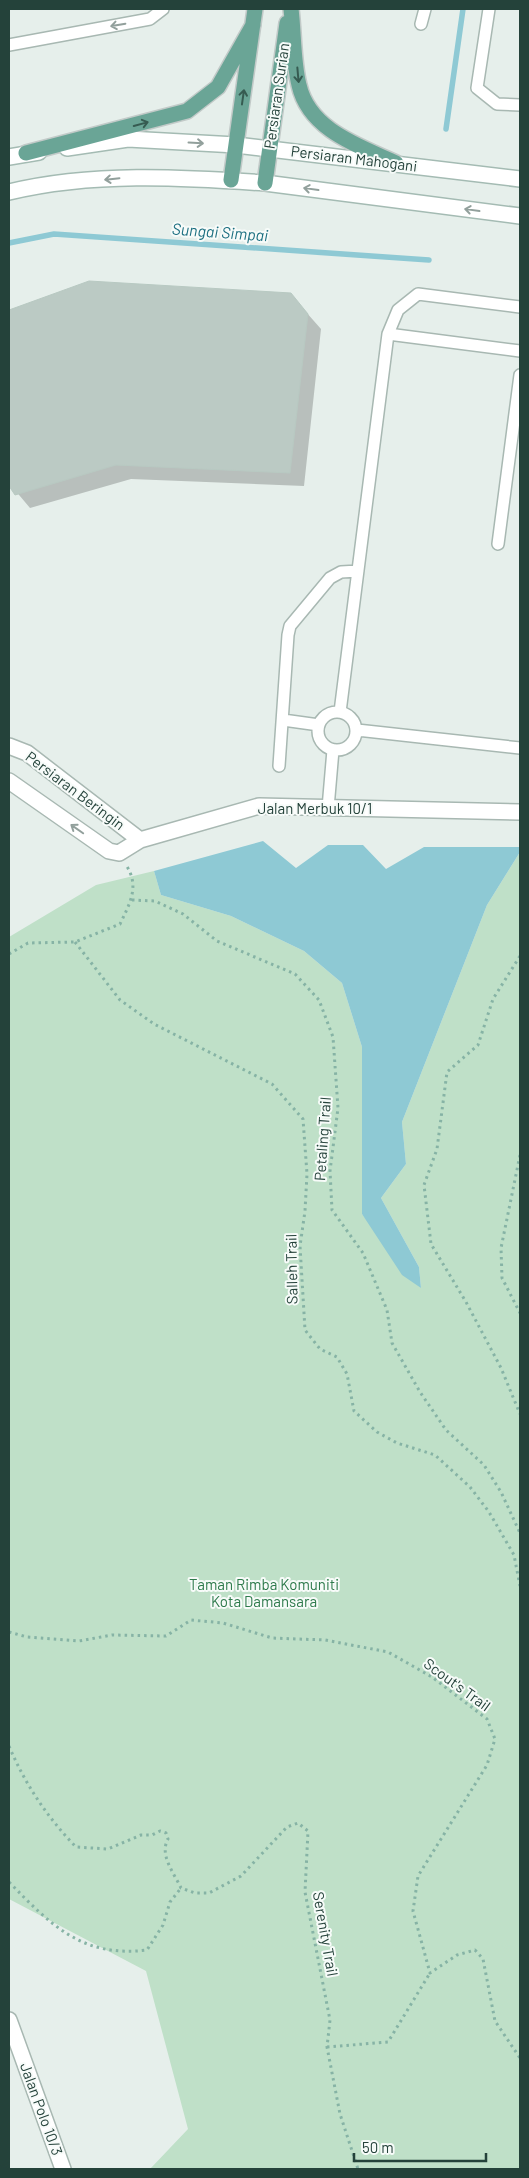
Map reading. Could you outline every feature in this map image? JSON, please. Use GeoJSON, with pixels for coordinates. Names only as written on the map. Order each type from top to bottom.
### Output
{"type":"FeatureCollection","features":[{"type":"Feature","properties":{"kind":"main road"},"geometry":{"type":"LineString","coordinates":[[231,180],[256,9]]}},
{"type":"Feature","properties":{"kind":"main road"},"geometry":{"type":"LineString","coordinates":[[290,9],[299,86],[312,113],[338,136],[396,163]]}},
{"type":"Feature","properties":{"kind":"main road","name":"Persiaran Surian"},"geometry":{"type":"LineString","coordinates":[[265,183],[290,9]]}},
{"type":"Feature","properties":{"kind":"main road"},"geometry":{"type":"LineString","coordinates":[[26,153],[187,111],[218,87],[253,25]]}},
{"type":"Feature","properties":{"kind":"main road","name":"Persiaran Mahogani"},"geometry":{"type":"LineString","coordinates":[[9,157],[128,139],[236,145],[520,179]]}},
{"type":"Feature","properties":{"kind":"main road"},"geometry":{"type":"LineString","coordinates":[[9,192],[30,187],[125,177],[231,180],[520,216]]}},
{"type":"Feature","properties":{"kind":"main road","name":"Persiaran Beringin"},"geometry":{"type":"LineString","coordinates":[[9,746],[27,753],[140,840]]}},
{"type":"Feature","properties":{"kind":"main road","name":"Persiaran Beringin"},"geometry":{"type":"LineString","coordinates":[[9,781],[109,851],[119,853]]}},
{"type":"Feature","properties":{"kind":"main road","name":"Jalan Merbuk 10/1"},"geometry":{"type":"LineString","coordinates":[[119,853],[140,840],[258,806],[520,812]]}},
{"type":"Feature","properties":{"kind":"main road","name":"Jalan Polo 10/3"},"geometry":{"type":"LineString","coordinates":[[9,2020],[63,2169]]}},
{"type":"Feature","properties":{"kind":"lane"},"geometry":{"type":"LineString","coordinates":[[9,45],[150,19],[163,9]]}},
{"type":"Feature","properties":{"kind":"lane"},"geometry":{"type":"LineString","coordinates":[[422,24],[425,9]]}},
{"type":"Feature","properties":{"kind":"lane"},"geometry":{"type":"LineString","coordinates":[[489,9],[477,88],[497,104],[520,105]]}},
{"type":"Feature","properties":{"kind":"lane"},"geometry":{"type":"LineString","coordinates":[[340,712],[388,334],[398,310],[418,294],[520,307]]}},
{"type":"Feature","properties":{"kind":"lane"},"geometry":{"type":"LineString","coordinates":[[388,334],[520,351]]}},
{"type":"Feature","properties":{"kind":"lane"},"geometry":{"type":"LineString","coordinates":[[498,544],[520,375]]}},
{"type":"Feature","properties":{"kind":"lane"},"geometry":{"type":"LineString","coordinates":[[279,766],[290,626],[330,578],[341,572],[358,571]]}},
{"type":"Feature","properties":{"kind":"lane"},"geometry":{"type":"LineString","coordinates":[[340,712],[352,718],[357,730],[354,741],[345,749],[334,750],[323,744],[319,738],[319,725],[327,714],[340,712]]}},
{"type":"Feature","properties":{"kind":"lane"},"geometry":{"type":"LineString","coordinates":[[284,720],[319,725]]}},
{"type":"Feature","properties":{"kind":"lane"},"geometry":{"type":"LineString","coordinates":[[357,730],[520,748]]}},
{"type":"Feature","properties":{"kind":"lane"},"geometry":{"type":"LineString","coordinates":[[328,808],[334,750]]}},
{"type":"Feature","properties":{"kind":"path"},"geometry":{"type":"LineString","coordinates":[[9,954],[28,943],[74,942],[120,924],[132,900],[134,876],[119,853]]}},
{"type":"Feature","properties":{"kind":"path","name":"Petaling Trail"},"geometry":{"type":"LineString","coordinates":[[132,900],[155,901],[183,914],[217,941],[295,974],[319,1000],[333,1037],[338,1108],[330,1171],[332,1210],[363,1253],[387,1310],[392,1343],[415,1384],[446,1430],[484,1465],[501,1492],[520,1533]]}},
{"type":"Feature","properties":{"kind":"path","name":"Salleh Trail"},"geometry":{"type":"LineString","coordinates":[[74,942],[120,1000],[154,1024],[272,1084],[304,1119],[307,1174],[305,1211],[300,1246],[306,1330],[320,1348],[337,1357],[347,1374],[354,1411],[377,1432],[397,1444],[435,1456],[470,1487],[489,1512],[514,1555],[520,1586]]}},
{"type":"Feature","properties":{"kind":"path"},"geometry":{"type":"LineString","coordinates":[[520,956],[493,999],[478,1045],[446,1072],[438,1148],[424,1186],[431,1244],[466,1302],[497,1360],[520,1414]]}},
{"type":"Feature","properties":{"kind":"path"},"geometry":{"type":"LineString","coordinates":[[520,1155],[501,1248],[502,1278],[520,1313]]}},
{"type":"Feature","properties":{"kind":"path","name":"Scout's Trail"},"geometry":{"type":"LineString","coordinates":[[9,1632],[27,1637],[79,1641],[112,1634],[166,1636],[191,1620],[223,1623],[272,1638],[325,1640],[388,1652],[432,1677],[486,1719],[495,1739],[487,1765],[418,1876],[413,1912],[430,1974]]}},
{"type":"Feature","properties":{"kind":"path"},"geometry":{"type":"LineString","coordinates":[[9,1746],[23,1779],[58,1829],[76,1847],[108,1849],[141,1835],[152,1835],[160,1831],[166,1832],[168,1839],[165,1846],[166,1858],[181,1888],[170,1902],[163,1925],[146,1950],[124,1953],[80,1943],[39,1913],[9,1882]]}},
{"type":"Feature","properties":{"kind":"path","name":"Serenity Trail"},"geometry":{"type":"LineString","coordinates":[[181,1888],[195,1893],[209,1893],[241,1876],[287,1827],[298,1823],[308,1831],[305,1892],[330,2020],[327,2047],[340,2114],[358,2169]]}},
{"type":"Feature","properties":{"kind":"path"},"geometry":{"type":"LineString","coordinates":[[327,2047],[388,2042],[430,1974],[457,1955],[475,1950],[483,1959],[495,2021],[520,2058]]}},
{"type":"Feature","properties":{"kind":"green space","name":"Taman Rimba Komuniti Kota Damansara"},"geometry":{"type":"Polygon","coordinates":[[[520,852],[520,2169],[150,2169],[188,2129],[146,1971],[9,1899],[9,937],[96,885],[154,871],[161,895],[231,916],[304,951],[342,983],[362,1047],[362,1214],[421,1288],[419,1267],[381,1198],[406,1164],[402,1122],[487,905],[520,852]]]}},
{"type":"Feature","properties":{"kind":"water"},"geometry":{"type":"Polygon","coordinates":[[[263,841],[296,868],[328,845],[363,845],[386,869],[424,847],[520,847],[520,852],[487,905],[402,1122],[406,1164],[381,1198],[419,1267],[421,1288],[402,1275],[362,1214],[362,1047],[342,983],[304,951],[231,916],[161,895],[154,871],[263,841]]]}},
{"type":"Feature","properties":{"kind":"building"},"geometry":{"type":"Polygon","coordinates":[[[89,281],[291,293],[308,314],[290,473],[116,465],[15,495],[9,486],[9,310],[89,281]]]}},
{"type":"Feature","properties":{"kind":"waterway","name":"Sungai Simpai"},"geometry":{"type":"LineString","coordinates":[[446,129],[463,9]]}},
{"type":"Feature","properties":{"kind":"waterway","name":"Sungai Simpai"},"geometry":{"type":"LineString","coordinates":[[9,243],[54,234],[429,260]]}}]}
